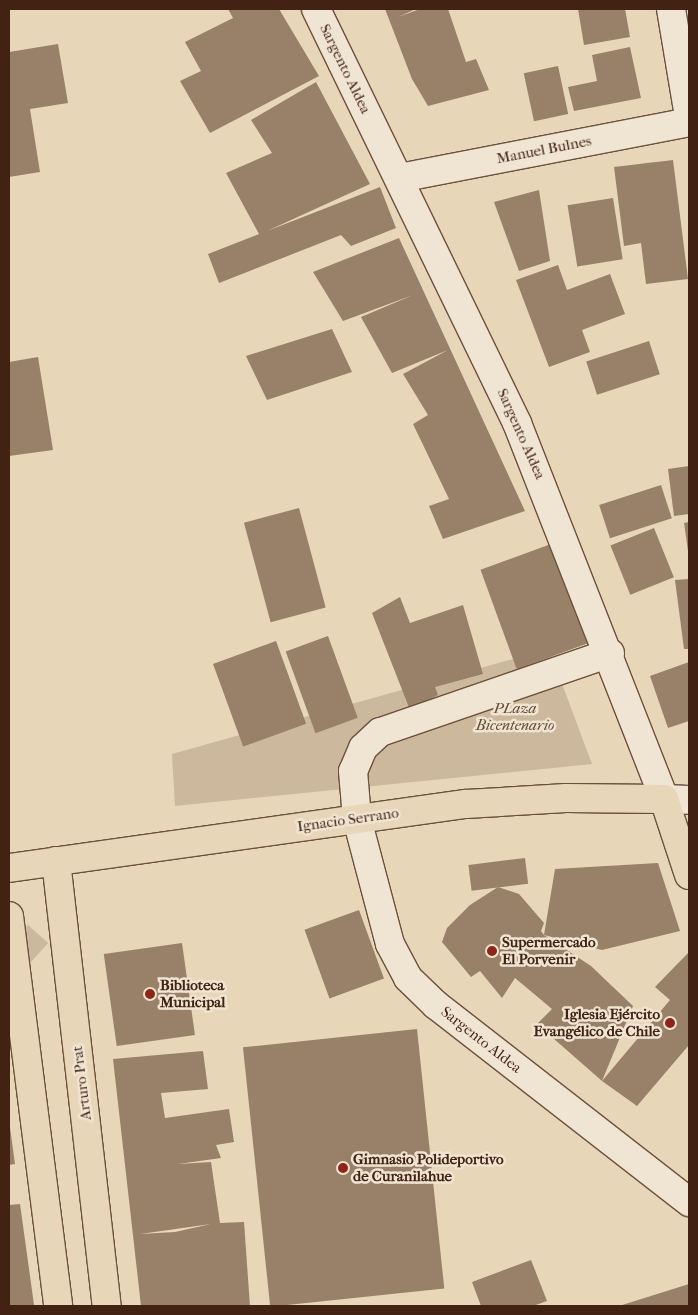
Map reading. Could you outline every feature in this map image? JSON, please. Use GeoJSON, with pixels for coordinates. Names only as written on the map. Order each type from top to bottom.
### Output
{"type":"FeatureCollection","features":[{"type":"Feature","properties":{"kind":"main road","name":"Ignacio Serrano"},"geometry":{"type":"LineString","coordinates":[[9,868],[466,804],[566,798],[676,800]]}},
{"type":"Feature","properties":{"kind":"main road","name":"Sargento Aldea"},"geometry":{"type":"LineString","coordinates":[[676,800],[689,875]]}},
{"type":"Feature","properties":{"kind":"main road","name":"Arturo Prat"},"geometry":{"type":"LineString","coordinates":[[56,860],[108,1306]]}},
{"type":"Feature","properties":{"kind":"main road"},"geometry":{"type":"LineString","coordinates":[[9,916],[58,1306]]}},
{"type":"Feature","properties":{"kind":"street","name":"Sargento Aldea"},"geometry":{"type":"LineString","coordinates":[[316,9],[517,423],[610,653],[676,800]]}},
{"type":"Feature","properties":{"kind":"street"},"geometry":{"type":"LineString","coordinates":[[671,9],[689,116]]}},
{"type":"Feature","properties":{"kind":"street","name":"Manuel Bulnes"},"geometry":{"type":"LineString","coordinates":[[399,178],[689,122]]}},
{"type":"Feature","properties":{"kind":"street","name":"Sargento Aldea"},"geometry":{"type":"LineString","coordinates":[[610,653],[380,732],[363,748],[353,771],[357,819],[390,944],[408,978],[436,1005],[689,1202]]}},
{"type":"Feature","properties":{"kind":"green space","name":"PLaza Bicentenario"},"geometry":{"type":"Polygon","coordinates":[[[549,649],[592,764],[175,806],[172,754],[549,649]]]}},
{"type":"Feature","properties":{"kind":"green space"},"geometry":{"type":"Polygon","coordinates":[[[28,925],[48,943],[9,986],[9,946],[28,925]]]}},
{"type":"Feature","properties":{"kind":"building"},"geometry":{"type":"Polygon","coordinates":[[[228,9],[279,9],[319,76],[210,133],[180,81],[201,71],[185,42],[233,18],[228,9]]]}},
{"type":"Feature","properties":{"kind":"building"},"geometry":{"type":"Polygon","coordinates":[[[385,9],[416,9],[398,17],[420,9],[448,9],[466,62],[476,59],[489,90],[428,106],[412,79],[385,9]]]}},
{"type":"Feature","properties":{"kind":"building"},"geometry":{"type":"Polygon","coordinates":[[[578,9],[625,9],[630,37],[584,45],[578,9]]]}},
{"type":"Feature","properties":{"kind":"building"},"geometry":{"type":"Polygon","coordinates":[[[58,44],[68,103],[30,109],[40,172],[9,177],[9,52],[58,44]]]}},
{"type":"Feature","properties":{"kind":"building"},"geometry":{"type":"Polygon","coordinates":[[[630,47],[641,98],[574,111],[568,87],[597,81],[592,55],[630,47]]]}},
{"type":"Feature","properties":{"kind":"building"},"geometry":{"type":"Polygon","coordinates":[[[558,66],[568,114],[534,121],[524,73],[558,66]]]}},
{"type":"Feature","properties":{"kind":"building"},"geometry":{"type":"Polygon","coordinates":[[[316,82],[370,184],[267,231],[380,187],[396,228],[351,246],[341,235],[219,283],[208,254],[259,234],[226,173],[272,153],[251,120],[316,82]]]}},
{"type":"Feature","properties":{"kind":"building"},"geometry":{"type":"Polygon","coordinates":[[[673,160],[688,279],[646,284],[641,243],[624,246],[614,167],[673,160]]]}},
{"type":"Feature","properties":{"kind":"building"},"geometry":{"type":"Polygon","coordinates":[[[539,190],[550,261],[519,271],[494,202],[539,190]]]}},
{"type":"Feature","properties":{"kind":"building"},"geometry":{"type":"Polygon","coordinates":[[[613,198],[623,259],[577,266],[568,205],[613,198]]]}},
{"type":"Feature","properties":{"kind":"building"},"geometry":{"type":"Polygon","coordinates":[[[399,238],[525,511],[443,539],[429,506],[449,499],[413,424],[428,415],[403,374],[448,350],[392,373],[361,317],[413,295],[343,321],[313,272],[399,238]]]}},
{"type":"Feature","properties":{"kind":"building"},"geometry":{"type":"Polygon","coordinates":[[[558,265],[567,290],[610,274],[625,314],[582,330],[590,352],[549,367],[516,280],[558,265]]]}},
{"type":"Feature","properties":{"kind":"building"},"geometry":{"type":"Polygon","coordinates":[[[332,329],[352,372],[267,400],[246,356],[332,329]]]}},
{"type":"Feature","properties":{"kind":"building"},"geometry":{"type":"Polygon","coordinates":[[[649,341],[660,374],[597,395],[586,361],[649,341]]]}},
{"type":"Feature","properties":{"kind":"building"},"geometry":{"type":"Polygon","coordinates":[[[38,357],[53,450],[9,456],[9,362],[38,357]]]}},
{"type":"Feature","properties":{"kind":"building"},"geometry":{"type":"Polygon","coordinates":[[[689,466],[689,514],[674,516],[668,469],[689,466]]]}},
{"type":"Feature","properties":{"kind":"building"},"geometry":{"type":"Polygon","coordinates":[[[661,485],[672,518],[610,538],[599,505],[661,485]]]}},
{"type":"Feature","properties":{"kind":"building"},"geometry":{"type":"Polygon","coordinates":[[[299,508],[326,607],[271,622],[244,523],[299,508]]]}},
{"type":"Feature","properties":{"kind":"building"},"geometry":{"type":"Polygon","coordinates":[[[689,522],[689,551],[688,551],[684,523],[689,522]]]}},
{"type":"Feature","properties":{"kind":"building"},"geometry":{"type":"Polygon","coordinates":[[[654,528],[674,577],[630,595],[610,546],[654,528]]]}},
{"type":"Feature","properties":{"kind":"building"},"geometry":{"type":"Polygon","coordinates":[[[551,544],[587,644],[517,669],[481,570],[551,544]]]}},
{"type":"Feature","properties":{"kind":"building"},"geometry":{"type":"Polygon","coordinates":[[[689,579],[689,649],[684,649],[675,580],[689,579]]]}},
{"type":"Feature","properties":{"kind":"building"},"geometry":{"type":"Polygon","coordinates":[[[400,597],[410,623],[463,605],[483,674],[435,687],[438,695],[410,710],[372,613],[400,597]]]}},
{"type":"Feature","properties":{"kind":"building"},"geometry":{"type":"Polygon","coordinates":[[[328,636],[358,718],[315,733],[286,651],[328,636]]]}},
{"type":"Feature","properties":{"kind":"building"},"geometry":{"type":"Polygon","coordinates":[[[276,641],[306,724],[243,747],[213,664],[276,641]]]}},
{"type":"Feature","properties":{"kind":"building"},"geometry":{"type":"Polygon","coordinates":[[[689,662],[689,721],[668,728],[650,676],[689,662]]]}},
{"type":"Feature","properties":{"kind":"building"},"geometry":{"type":"Polygon","coordinates":[[[525,858],[528,884],[472,891],[468,865],[525,858]]]}},
{"type":"Feature","properties":{"kind":"building"},"geometry":{"type":"Polygon","coordinates":[[[658,863],[680,931],[602,950],[544,935],[555,869],[658,863]]]}},
{"type":"Feature","properties":{"kind":"building"},"geometry":{"type":"Polygon","coordinates":[[[498,887],[519,894],[544,923],[541,931],[544,935],[591,966],[633,1006],[602,1081],[537,1024],[552,1009],[515,978],[502,998],[480,971],[471,977],[442,942],[447,928],[470,905],[498,887]]]}},
{"type":"Feature","properties":{"kind":"building"},"geometry":{"type":"Polygon","coordinates":[[[359,910],[384,979],[329,998],[304,930],[359,910]]]}},
{"type":"Feature","properties":{"kind":"building","name":"Biblioteca Municipal"},"geometry":{"type":"Polygon","coordinates":[[[182,943],[195,1035],[117,1046],[104,954],[182,943]]]}},
{"type":"Feature","properties":{"kind":"building","name":"Iglesia Ejército Evangélico de Chile"},"geometry":{"type":"Polygon","coordinates":[[[688,953],[689,1045],[637,1106],[602,1081],[670,1000],[655,987],[688,953]]]}},
{"type":"Feature","properties":{"kind":"building","name":"Gimnasio Polideportivo de Curanilahue"},"geometry":{"type":"Polygon","coordinates":[[[417,1029],[444,1289],[270,1306],[243,1047],[417,1029]]]}},
{"type":"Feature","properties":{"kind":"building"},"geometry":{"type":"Polygon","coordinates":[[[203,1051],[208,1089],[161,1093],[165,1118],[229,1109],[234,1142],[216,1145],[221,1158],[178,1164],[211,1162],[220,1223],[244,1222],[250,1306],[141,1306],[113,1059],[203,1051]],[[211,1224],[140,1234],[175,1232],[211,1224]]]}},
{"type":"Feature","properties":{"kind":"building"},"geometry":{"type":"Polygon","coordinates":[[[9,1120],[15,1164],[9,1165],[9,1120]]]}},
{"type":"Feature","properties":{"kind":"building"},"geometry":{"type":"Polygon","coordinates":[[[20,1204],[34,1305],[9,1306],[9,1205],[20,1204]]]}},
{"type":"Feature","properties":{"kind":"building"},"geometry":{"type":"Polygon","coordinates":[[[531,1260],[547,1301],[533,1306],[481,1306],[472,1282],[531,1260]]]}},
{"type":"Feature","properties":{"kind":"building"},"geometry":{"type":"Polygon","coordinates":[[[689,1284],[689,1306],[619,1306],[689,1284]]]}},
{"type":"Feature","properties":{"kind":"place","name":"Supermercado El Porvenir"},"geometry":{"type":"Point","coordinates":[492,951]}},
{"type":"Feature","properties":{"kind":"place","name":"Biblioteca Municipal"},"geometry":{"type":"Point","coordinates":[150,994]}},
{"type":"Feature","properties":{"kind":"place","name":"Iglesia Ejército Evangélico de Chile"},"geometry":{"type":"Point","coordinates":[670,1023]}},
{"type":"Feature","properties":{"kind":"place","name":"Gimnasio Polideportivo de Curanilahue"},"geometry":{"type":"Point","coordinates":[343,1168]}}]}
